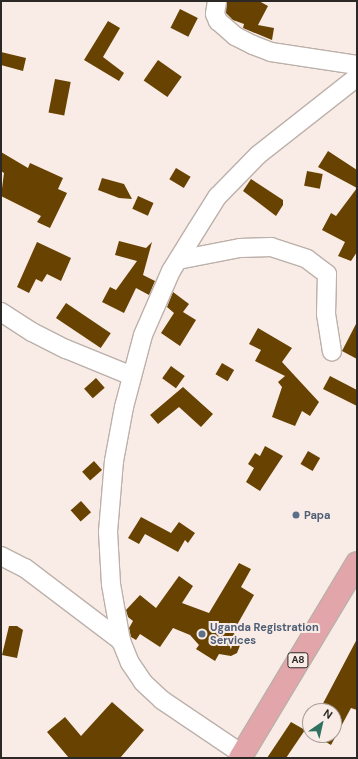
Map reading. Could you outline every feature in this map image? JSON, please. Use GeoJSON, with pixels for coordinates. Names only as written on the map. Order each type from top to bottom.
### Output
{"type":"FeatureCollection","features":[{"type":"Feature","properties":{"kind":"main road","name":"A8"},"geometry":{"type":"LineString","coordinates":[[241,756],[357,563]]}},
{"type":"Feature","properties":{"kind":"street"},"geometry":{"type":"LineString","coordinates":[[217,1],[215,14],[218,21],[235,36],[252,46],[271,52],[357,65]]}},
{"type":"Feature","properties":{"kind":"street"},"geometry":{"type":"LineString","coordinates":[[241,756],[162,700],[143,682],[130,663],[121,642],[111,584],[108,532],[114,461],[132,376],[143,335],[178,260],[218,196],[258,155],[357,77]]}},
{"type":"Feature","properties":{"kind":"street"},"geometry":{"type":"LineString","coordinates":[[178,260],[240,248],[272,246],[308,259],[327,274],[326,314],[332,352]]}},
{"type":"Feature","properties":{"kind":"street"},"geometry":{"type":"LineString","coordinates":[[1,312],[32,332],[66,349],[132,376]]}},
{"type":"Feature","properties":{"kind":"street"},"geometry":{"type":"LineString","coordinates":[[1,556],[25,568],[121,642]]}},
{"type":"Feature","properties":{"kind":"building"},"geometry":{"type":"Polygon","coordinates":[[[227,1],[259,1],[268,6],[258,25],[274,28],[272,40],[243,28],[244,24],[233,20],[226,13],[227,1]]]}},
{"type":"Feature","properties":{"kind":"building"},"geometry":{"type":"Polygon","coordinates":[[[180,9],[198,18],[188,37],[170,28],[180,9]]]}},
{"type":"Feature","properties":{"kind":"building"},"geometry":{"type":"Polygon","coordinates":[[[108,21],[120,28],[103,57],[124,73],[119,81],[84,60],[108,21]]]}},
{"type":"Feature","properties":{"kind":"building"},"geometry":{"type":"Polygon","coordinates":[[[1,52],[26,58],[23,71],[1,65],[1,52]]]}},
{"type":"Feature","properties":{"kind":"building"},"geometry":{"type":"Polygon","coordinates":[[[158,60],[182,77],[167,97],[144,80],[158,60]]]}},
{"type":"Feature","properties":{"kind":"building"},"geometry":{"type":"Polygon","coordinates":[[[55,79],[71,82],[64,115],[49,112],[55,79]]]}},
{"type":"Feature","properties":{"kind":"building"},"geometry":{"type":"Polygon","coordinates":[[[328,151],[357,170],[357,188],[318,167],[328,151]]]}},
{"type":"Feature","properties":{"kind":"building"},"geometry":{"type":"Polygon","coordinates":[[[1,152],[28,168],[30,163],[63,178],[58,189],[67,193],[50,228],[37,222],[41,216],[1,196],[4,173],[1,171],[1,152]]]}},
{"type":"Feature","properties":{"kind":"building"},"geometry":{"type":"Polygon","coordinates":[[[176,168],[191,177],[184,188],[169,179],[176,168]]]}},
{"type":"Feature","properties":{"kind":"building"},"geometry":{"type":"Polygon","coordinates":[[[307,171],[323,174],[320,189],[304,186],[307,171]]]}},
{"type":"Feature","properties":{"kind":"building"},"geometry":{"type":"Polygon","coordinates":[[[102,178],[124,184],[132,199],[119,198],[98,190],[102,178]]]}},
{"type":"Feature","properties":{"kind":"building"},"geometry":{"type":"Polygon","coordinates":[[[251,179],[283,200],[283,205],[276,216],[243,191],[251,179]]]}},
{"type":"Feature","properties":{"kind":"building"},"geometry":{"type":"Polygon","coordinates":[[[357,188],[357,252],[351,261],[338,256],[345,242],[322,230],[331,213],[336,216],[357,188]]]}},
{"type":"Feature","properties":{"kind":"building"},"geometry":{"type":"Polygon","coordinates":[[[138,196],[154,203],[148,216],[132,209],[138,196]]]}},
{"type":"Feature","properties":{"kind":"building"},"geometry":{"type":"Polygon","coordinates":[[[119,241],[146,248],[152,242],[143,275],[155,281],[149,295],[136,288],[124,313],[102,302],[110,287],[116,290],[137,261],[115,255],[119,241]]]}},
{"type":"Feature","properties":{"kind":"building"},"geometry":{"type":"Polygon","coordinates":[[[37,242],[71,258],[61,281],[47,274],[42,282],[36,279],[29,293],[17,287],[37,242]]]}},
{"type":"Feature","properties":{"kind":"building"},"geometry":{"type":"Polygon","coordinates":[[[173,292],[189,304],[183,312],[196,320],[180,346],[161,333],[174,313],[167,307],[173,292]]]}},
{"type":"Feature","properties":{"kind":"building"},"geometry":{"type":"Polygon","coordinates":[[[66,303],[111,333],[101,348],[56,318],[66,303]]]}},
{"type":"Feature","properties":{"kind":"building"},"geometry":{"type":"Polygon","coordinates":[[[357,322],[357,359],[342,351],[357,322]]]}},
{"type":"Feature","properties":{"kind":"building"},"geometry":{"type":"Polygon","coordinates":[[[258,328],[292,348],[282,362],[319,402],[310,416],[302,411],[295,426],[272,417],[282,387],[278,382],[285,376],[255,361],[261,350],[249,344],[258,328]]]}},
{"type":"Feature","properties":{"kind":"building"},"geometry":{"type":"Polygon","coordinates":[[[222,363],[234,370],[228,381],[216,374],[222,363]]]}},
{"type":"Feature","properties":{"kind":"building"},"geometry":{"type":"Polygon","coordinates":[[[171,366],[185,376],[176,388],[162,378],[171,366]]]}},
{"type":"Feature","properties":{"kind":"building"},"geometry":{"type":"Polygon","coordinates":[[[330,376],[357,390],[357,406],[323,389],[330,376]]]}},
{"type":"Feature","properties":{"kind":"building"},"geometry":{"type":"Polygon","coordinates":[[[96,378],[105,388],[93,398],[84,389],[96,378]]]}},
{"type":"Feature","properties":{"kind":"building"},"geometry":{"type":"Polygon","coordinates":[[[183,387],[213,414],[201,427],[179,407],[158,424],[150,415],[183,387]]]}},
{"type":"Feature","properties":{"kind":"building"},"geometry":{"type":"Polygon","coordinates":[[[265,446],[283,456],[260,491],[246,482],[254,468],[248,464],[255,453],[260,456],[265,446]]]}},
{"type":"Feature","properties":{"kind":"building"},"geometry":{"type":"Polygon","coordinates":[[[308,451],[320,458],[313,471],[300,464],[308,451]]]}},
{"type":"Feature","properties":{"kind":"building"},"geometry":{"type":"Polygon","coordinates":[[[94,461],[102,470],[90,481],[82,472],[94,461]]]}},
{"type":"Feature","properties":{"kind":"building"},"geometry":{"type":"Polygon","coordinates":[[[81,501],[91,512],[81,522],[71,510],[81,501]]]}},
{"type":"Feature","properties":{"kind":"building"},"geometry":{"type":"Polygon","coordinates":[[[141,517],[171,533],[179,522],[195,533],[188,543],[185,540],[178,552],[145,534],[139,544],[128,538],[141,517]]]}},
{"type":"Feature","properties":{"kind":"building"},"geometry":{"type":"Polygon","coordinates":[[[239,563],[251,569],[241,587],[254,595],[233,632],[241,643],[237,653],[231,656],[219,654],[215,661],[196,649],[199,645],[190,635],[173,628],[160,647],[140,634],[136,640],[131,637],[129,628],[133,621],[128,617],[126,610],[140,595],[156,608],[179,576],[193,586],[182,603],[209,613],[239,563]]]}},
{"type":"Feature","properties":{"kind":"building"},"geometry":{"type":"Polygon","coordinates":[[[9,626],[17,626],[23,630],[17,658],[2,655],[9,626]]]}},
{"type":"Feature","properties":{"kind":"building"},"geometry":{"type":"Polygon","coordinates":[[[357,639],[357,710],[351,708],[342,725],[342,703],[323,703],[357,639]]]}},
{"type":"Feature","properties":{"kind":"building"},"geometry":{"type":"Polygon","coordinates":[[[112,702],[144,730],[120,758],[69,758],[47,732],[65,717],[81,736],[112,702]]]}},
{"type":"Feature","properties":{"kind":"building"},"geometry":{"type":"Polygon","coordinates":[[[291,722],[302,728],[302,734],[286,758],[267,758],[291,722]]]}},
{"type":"Feature","properties":{"kind":"place","name":"Papa"},"geometry":{"type":"Point","coordinates":[296,515]}},
{"type":"Feature","properties":{"kind":"place","name":"Uganda Registration Services"},"geometry":{"type":"Point","coordinates":[202,634]}}]}
